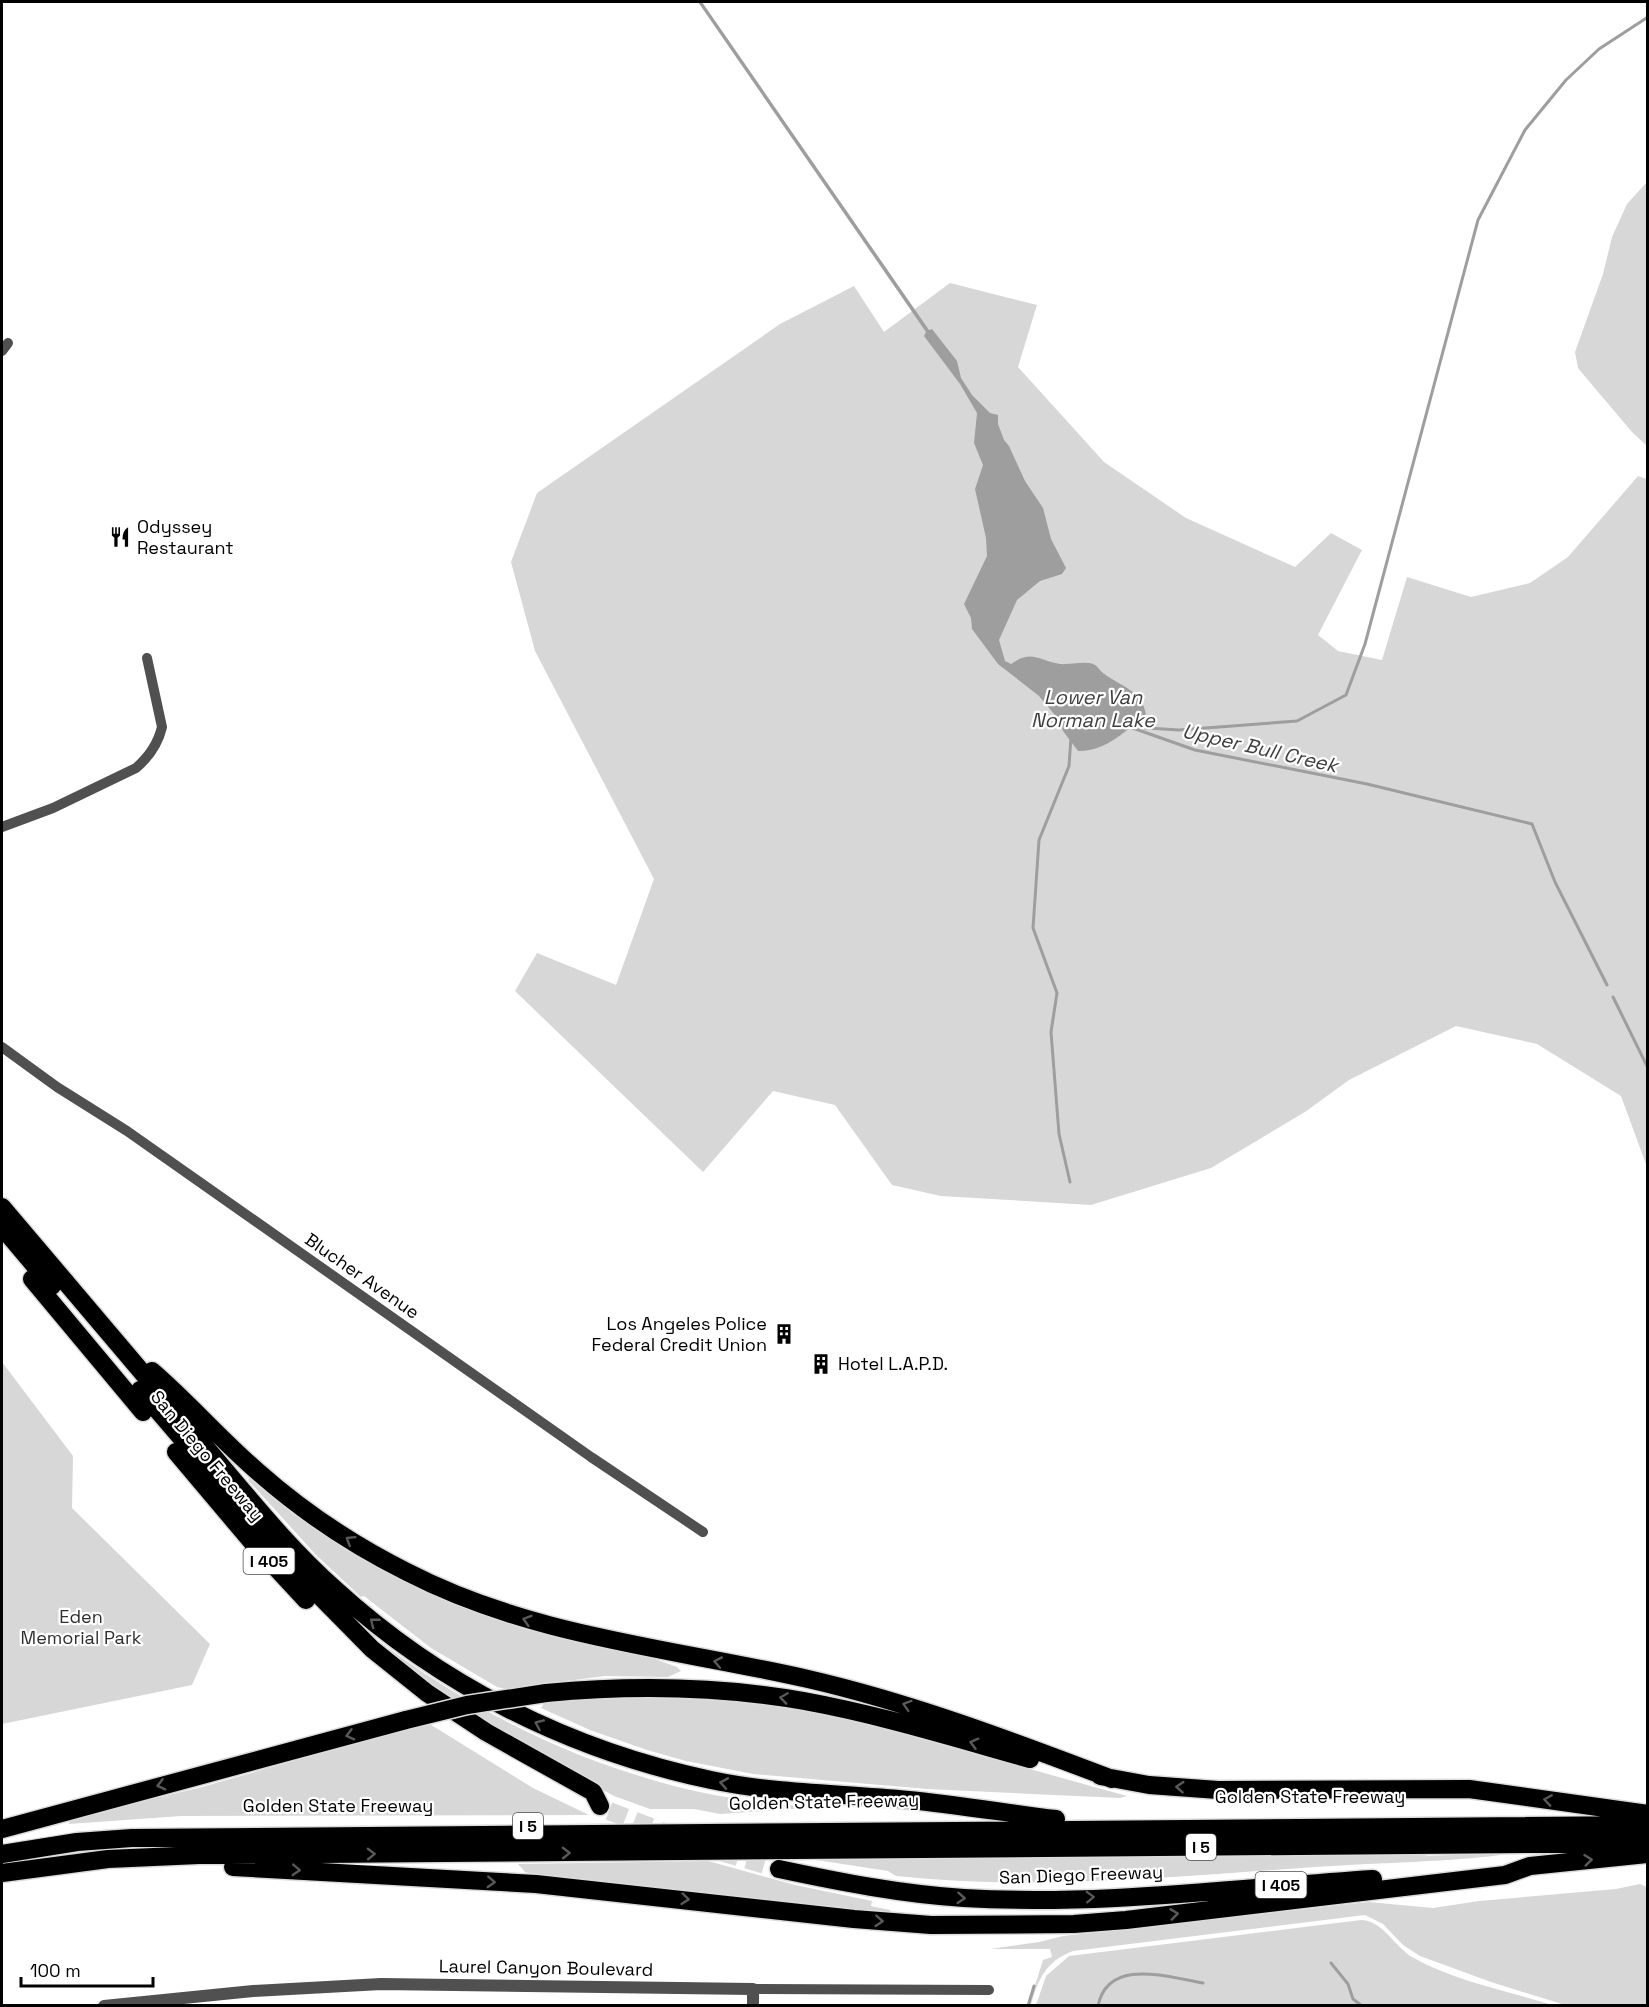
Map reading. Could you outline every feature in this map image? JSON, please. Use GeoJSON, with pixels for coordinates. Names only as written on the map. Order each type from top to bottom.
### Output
{"type":"FeatureCollection","features":[{"type":"Feature","properties":{"kind":"highway"},"geometry":{"type":"LineString","coordinates":[[2,1207],[289,1543],[336,1591],[409,1649],[472,1690],[512,1711],[603,1750],[711,1780],[793,1793],[908,1800],[1056,1820]]}},
{"type":"Feature","properties":{"kind":"highway","name":"San Diego Freeway"},"geometry":{"type":"LineString","coordinates":[[2,1227],[261,1532],[372,1650],[427,1693],[486,1732],[593,1791],[604,1809],[517,1763],[456,1725],[397,1682],[335,1629],[252,1542],[2,1244]]}},
{"type":"Feature","properties":{"kind":"highway"},"geometry":{"type":"LineString","coordinates":[[108,1333],[185,1399],[229,1446],[287,1496],[348,1540],[435,1586],[498,1611],[567,1632],[868,1693],[963,1723],[1112,1779]]}},
{"type":"Feature","properties":{"kind":"highway"},"geometry":{"type":"LineString","coordinates":[[2,1828],[467,1705],[546,1693],[608,1687],[745,1692],[795,1700],[886,1719],[1112,1779],[1218,1790],[1469,1789],[1647,1814]]}},
{"type":"Feature","properties":{"kind":"highway","name":"Golden State Freeway"},"geometry":{"type":"LineString","coordinates":[[2,1846],[65,1835],[146,1828],[1647,1814]]}},
{"type":"Feature","properties":{"kind":"highway"},"geometry":{"type":"LineString","coordinates":[[2,1854],[77,1842],[132,1838],[1647,1825]]}},
{"type":"Feature","properties":{"kind":"highway"},"geometry":{"type":"LineString","coordinates":[[755,1851],[773,1839],[1647,1831]]}},
{"type":"Feature","properties":{"kind":"highway"},"geometry":{"type":"LineString","coordinates":[[2,1862],[106,1849],[206,1844],[249,1843],[270,1855]]}},
{"type":"Feature","properties":{"kind":"highway","name":"I 5"},"geometry":{"type":"LineString","coordinates":[[2,1873],[108,1859],[199,1856],[1647,1843]]}},
{"type":"Feature","properties":{"kind":"highway"},"geometry":{"type":"LineString","coordinates":[[199,1856],[214,1865],[536,1884],[854,1919],[931,1924],[1074,1924],[1126,1920],[1505,1875],[1530,1866],[1647,1854]]}},
{"type":"Feature","properties":{"kind":"highway","name":"San Diego Freeway"},"geometry":{"type":"LineString","coordinates":[[779,1869],[897,1892],[963,1898],[1032,1900],[1202,1891],[1530,1866]]}},
{"type":"Feature","properties":{"kind":"street"},"geometry":{"type":"LineString","coordinates":[[2,827],[53,808],[136,768],[146,759],[159,738],[162,727],[147,658]]}},
{"type":"Feature","properties":{"kind":"street","name":"Blucher Avenue"},"geometry":{"type":"LineString","coordinates":[[2,1047],[57,1087],[127,1131],[581,1450],[703,1532]]}},
{"type":"Feature","properties":{"kind":"street","name":"Laurel Canyon Boulevard"},"geometry":{"type":"LineString","coordinates":[[104,2006],[253,1991],[381,1984],[989,1990]]}},
{"type":"Feature","properties":{"kind":"street"},"geometry":{"type":"LineString","coordinates":[[753,1989],[753,2006]]}},
{"type":"Feature","properties":{"kind":"green space"},"geometry":{"type":"Polygon","coordinates":[[[1647,182],[1647,446],[1632,432],[1578,368],[1575,352],[1603,274],[1612,237],[1627,204],[1647,182]]]}},
{"type":"Feature","properties":{"kind":"green space"},"geometry":{"type":"Polygon","coordinates":[[[950,283],[1037,305],[1018,367],[1104,462],[1186,518],[1295,567],[1331,533],[1362,550],[1318,635],[1338,651],[1382,660],[1407,577],[1471,597],[1530,583],[1568,557],[1638,476],[1647,479],[1647,1167],[1621,1096],[1537,1044],[1456,1026],[1349,1080],[1305,1112],[1211,1168],[1091,1205],[941,1196],[892,1185],[835,1105],[773,1091],[703,1172],[515,991],[537,953],[616,985],[654,879],[535,651],[511,562],[537,493],[780,324],[854,286],[884,332],[950,283]]]}},
{"type":"Feature","properties":{"kind":"green space","name":"Eden Memorial Park"},"geometry":{"type":"Polygon","coordinates":[[[2,1362],[73,1456],[72,1508],[210,1644],[192,1685],[2,1724],[2,1362]]]}},
{"type":"Feature","properties":{"kind":"green space"},"geometry":{"type":"Polygon","coordinates":[[[251,1477],[293,1514],[351,1549],[677,1667],[681,1671],[668,1677],[605,1676],[505,1689],[497,1687],[431,1648],[364,1596],[361,1597],[316,1555],[248,1480],[251,1477]]]}},
{"type":"Feature","properties":{"kind":"green space"},"geometry":{"type":"Polygon","coordinates":[[[341,1613],[458,1694],[539,1738],[582,1756],[684,1789],[807,1808],[720,1814],[694,1809],[650,1809],[614,1796],[473,1718],[341,1613]]]}},
{"type":"Feature","properties":{"kind":"green space"},"geometry":{"type":"Polygon","coordinates":[[[647,1695],[718,1697],[831,1714],[1127,1796],[1120,1798],[927,1789],[753,1774],[686,1761],[647,1750],[590,1730],[541,1708],[545,1702],[647,1695]]]}},
{"type":"Feature","properties":{"kind":"green space"},"geometry":{"type":"Polygon","coordinates":[[[428,1723],[533,1788],[589,1815],[181,1816],[69,1824],[70,1819],[202,1787],[428,1723]]]}},
{"type":"Feature","properties":{"kind":"green space"},"geometry":{"type":"Polygon","coordinates":[[[1506,1853],[1463,1859],[1073,1882],[955,1881],[896,1876],[888,1871],[810,1859],[1424,1854],[1427,1856],[1506,1853]]]}},
{"type":"Feature","properties":{"kind":"green space"},"geometry":{"type":"Polygon","coordinates":[[[708,1861],[795,1885],[872,1901],[871,1906],[890,1910],[892,1914],[542,1876],[525,1872],[518,1864],[708,1861]]]}},
{"type":"Feature","properties":{"kind":"green space"},"geometry":{"type":"Polygon","coordinates":[[[1640,1884],[1647,1887],[1647,2005],[1565,2005],[1491,1982],[1420,1956],[1403,1945],[1383,1924],[1365,1915],[1073,1951],[1056,1960],[1044,1972],[1031,2005],[1029,2005],[1043,1960],[1052,1957],[1050,1949],[990,1949],[1063,1936],[1369,1902],[1433,1908],[1479,1901],[1616,1889],[1640,1884]]]}},
{"type":"Feature","properties":{"kind":"green space"},"geometry":{"type":"Polygon","coordinates":[[[1361,1920],[1375,1924],[1406,1953],[1429,1966],[1464,1979],[1552,2005],[1036,2005],[1046,1976],[1069,1956],[1361,1920]]]}},
{"type":"Feature","properties":{"kind":"water","name":"Lower Van Norman Lake"},"geometry":{"type":"Polygon","coordinates":[[[698,2],[702,2],[929,330],[932,329],[957,361],[961,378],[972,395],[990,413],[998,415],[998,424],[1004,440],[1025,481],[1043,508],[1051,539],[1066,568],[1062,574],[1040,581],[1017,600],[999,640],[1005,661],[1011,664],[1025,657],[1036,657],[1060,664],[1093,664],[1129,689],[1140,699],[1146,714],[1106,744],[1078,751],[1063,731],[1059,720],[1039,696],[998,664],[972,629],[971,618],[964,604],[987,556],[986,538],[975,489],[983,465],[974,443],[977,413],[960,384],[924,336],[926,332],[698,2]]]}},
{"type":"Feature","properties":{"kind":"waterway"},"geometry":{"type":"LineString","coordinates":[[1131,727],[1179,730],[1297,721],[1346,695],[1365,644],[1478,220],[1525,130],[1566,80],[1599,49],[1648,17]]}},
{"type":"Feature","properties":{"kind":"waterway","name":"Upper Bull Creek"},"geometry":{"type":"LineString","coordinates":[[1127,726],[1195,750],[1367,784],[1532,824],[1555,882],[1607,985]]}},
{"type":"Feature","properties":{"kind":"waterway"},"geometry":{"type":"LineString","coordinates":[[1070,1182],[1059,1134],[1051,1032],[1057,993],[1033,928],[1039,840],[1069,766],[1071,737]]}},
{"type":"Feature","properties":{"kind":"waterway","name":"Upper Bull Creek"},"geometry":{"type":"LineString","coordinates":[[1613,997],[1648,1068]]}},
{"type":"Feature","properties":{"kind":"waterway"},"geometry":{"type":"LineString","coordinates":[[1331,1963],[1348,1984],[1353,1999],[1362,2006]]}},
{"type":"Feature","properties":{"kind":"waterway"},"geometry":{"type":"LineString","coordinates":[[1098,2006],[1104,1990],[1114,1981],[1127,1975],[1158,1975],[1203,1983]]}},
{"type":"Feature","properties":{"kind":"waterway"},"geometry":{"type":"LineString","coordinates":[[1028,2006],[1034,1986]]}},
{"type":"Feature","properties":{"kind":"tunnel"},"geometry":{"type":"LineString","coordinates":[[609,1811],[667,1833]]}},
{"type":"Feature","properties":{"kind":"tunnel"},"geometry":{"type":"LineString","coordinates":[[721,1852],[779,1869]]}},
{"type":"Feature","properties":{"kind":"place","name":"Odyssey Restaurant"},"geometry":{"type":"Point","coordinates":[120,537]}},
{"type":"Feature","properties":{"kind":"place","name":"Los Angeles Police Federal Credit Union"},"geometry":{"type":"Point","coordinates":[784,1334]}},
{"type":"Feature","properties":{"kind":"place","name":"Hotel L.A.P.D."},"geometry":{"type":"Point","coordinates":[821,1364]}}]}
